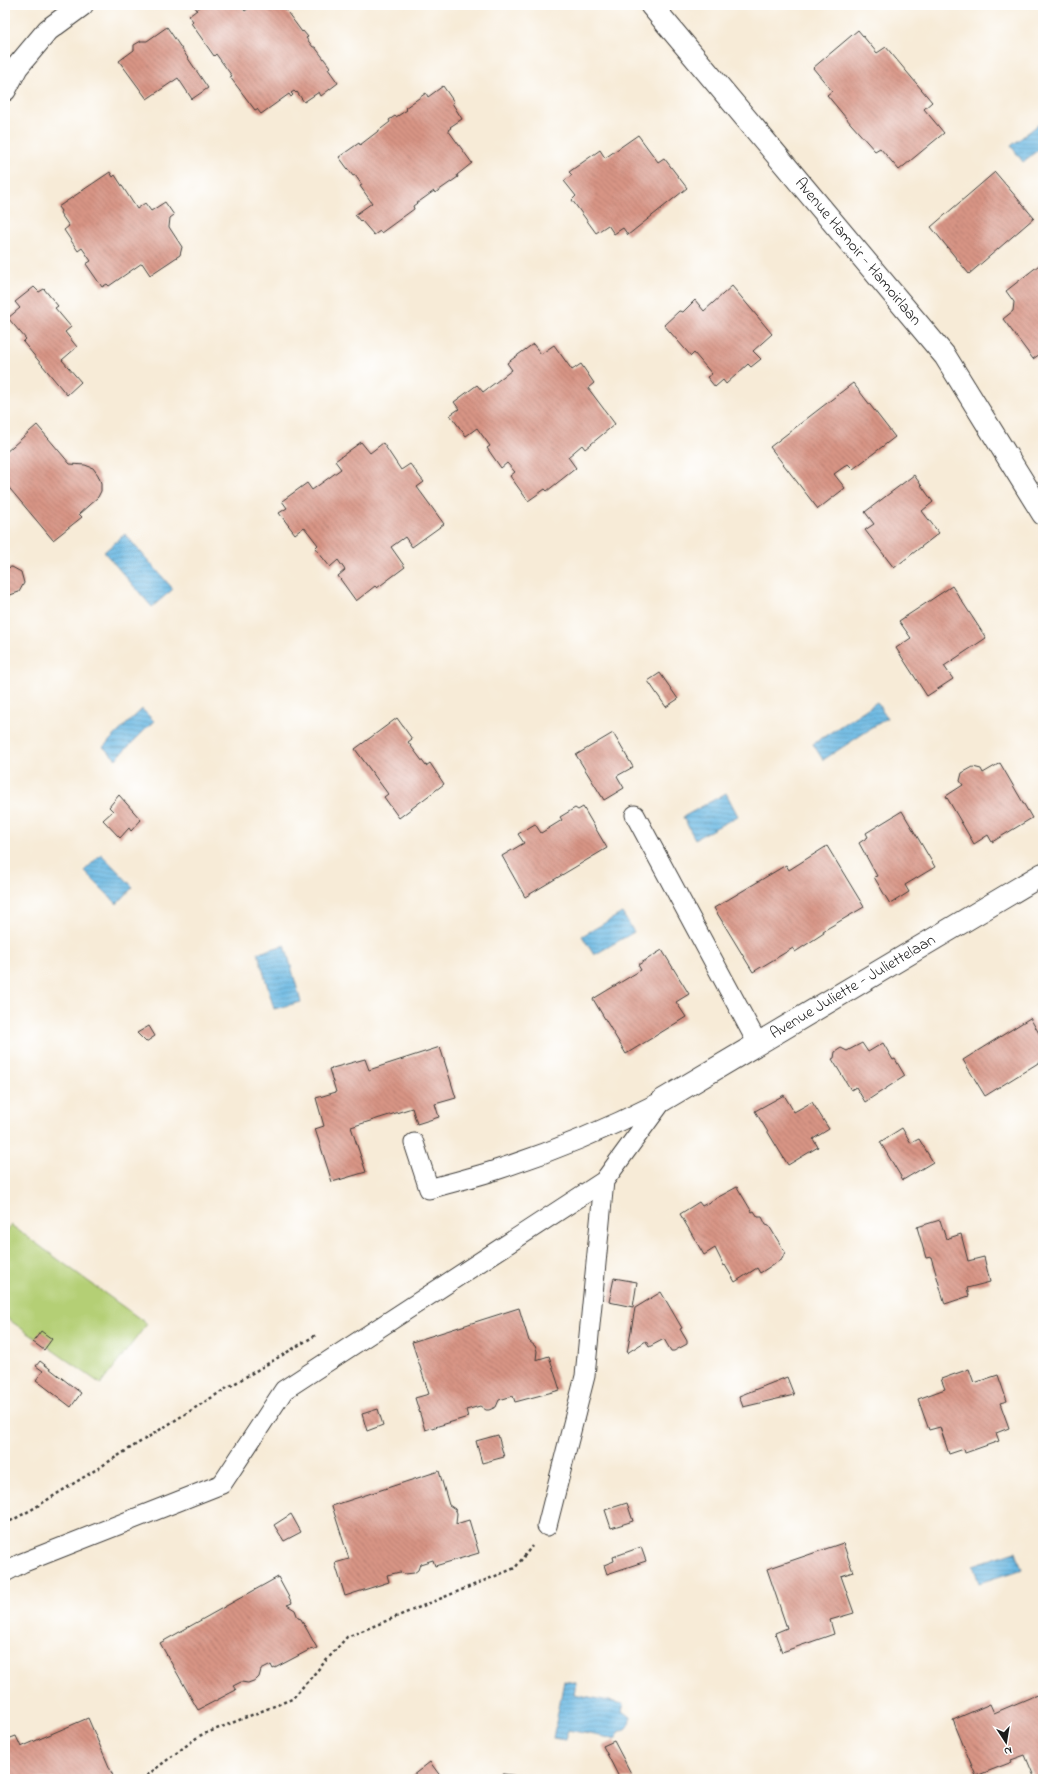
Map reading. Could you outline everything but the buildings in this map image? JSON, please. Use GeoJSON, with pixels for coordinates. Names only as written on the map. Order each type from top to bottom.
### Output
{"type":"FeatureCollection","features":[{"type":"Feature","properties":{"kind":"street"},"geometry":{"type":"LineString","coordinates":[[5,90],[11,72],[48,30],[82,5]]}},
{"type":"Feature","properties":{"kind":"street","name":"Avenue Hamoir - Hamoirlaan"},"geometry":{"type":"LineString","coordinates":[[652,5],[945,356],[1043,514]]}},
{"type":"Feature","properties":{"kind":"street","name":"Avenue Juliette - Juliettelaan"},"geometry":{"type":"LineString","coordinates":[[663,1100],[1043,874]]}},
{"type":"Feature","properties":{"kind":"lane"},"geometry":{"type":"LineString","coordinates":[[636,815],[758,1044]]}},
{"type":"Feature","properties":{"kind":"lane"},"geometry":{"type":"LineString","coordinates":[[414,1143],[429,1189],[498,1170],[586,1138],[663,1100]]}},
{"type":"Feature","properties":{"kind":"lane"},"geometry":{"type":"LineString","coordinates":[[5,1572],[22,1563],[222,1484],[284,1390],[604,1181],[663,1100]]}},
{"type":"Feature","properties":{"kind":"lane"},"geometry":{"type":"LineString","coordinates":[[547,1526],[585,1376],[604,1181]]}},
{"type":"Feature","properties":{"kind":"path"},"geometry":{"type":"LineString","coordinates":[[142,1779],[199,1736],[292,1699],[347,1636],[515,1568],[547,1526]]}},
{"type":"Feature","properties":{"kind":"green space"},"geometry":{"type":"Polygon","coordinates":[[[11,1225],[147,1324],[101,1384],[5,1317],[5,1233],[11,1225]]]}},
{"type":"Feature","properties":{"kind":"water"},"geometry":{"type":"Polygon","coordinates":[[[1043,121],[1043,146],[1023,162],[1011,146],[1043,121]]]}},
{"type":"Feature","properties":{"kind":"water"},"geometry":{"type":"Polygon","coordinates":[[[125,534],[173,589],[152,607],[104,552],[125,534]]]}},
{"type":"Feature","properties":{"kind":"water"},"geometry":{"type":"Polygon","coordinates":[[[877,702],[887,718],[823,760],[813,744],[877,702]]]}},
{"type":"Feature","properties":{"kind":"water"},"geometry":{"type":"Polygon","coordinates":[[[142,709],[154,721],[116,759],[103,747],[142,709]]]}},
{"type":"Feature","properties":{"kind":"water"},"geometry":{"type":"Polygon","coordinates":[[[726,793],[738,816],[695,839],[683,817],[726,793]]]}},
{"type":"Feature","properties":{"kind":"water"},"geometry":{"type":"Polygon","coordinates":[[[101,854],[133,887],[117,904],[84,871],[101,854]]]}},
{"type":"Feature","properties":{"kind":"water"},"geometry":{"type":"Polygon","coordinates":[[[622,913],[634,932],[594,955],[582,936],[622,913]]]}},
{"type":"Feature","properties":{"kind":"water"},"geometry":{"type":"Polygon","coordinates":[[[285,945],[301,1002],[274,1009],[258,953],[285,945]]]}},
{"type":"Feature","properties":{"kind":"water"},"geometry":{"type":"Polygon","coordinates":[[[1016,1551],[1022,1569],[979,1583],[973,1565],[1016,1551]]]}},
{"type":"Feature","properties":{"kind":"water"},"geometry":{"type":"Polygon","coordinates":[[[564,1681],[576,1683],[574,1694],[624,1704],[622,1711],[630,1717],[628,1727],[625,1730],[619,1731],[616,1739],[568,1730],[566,1740],[553,1738],[564,1681]]]}}]}
